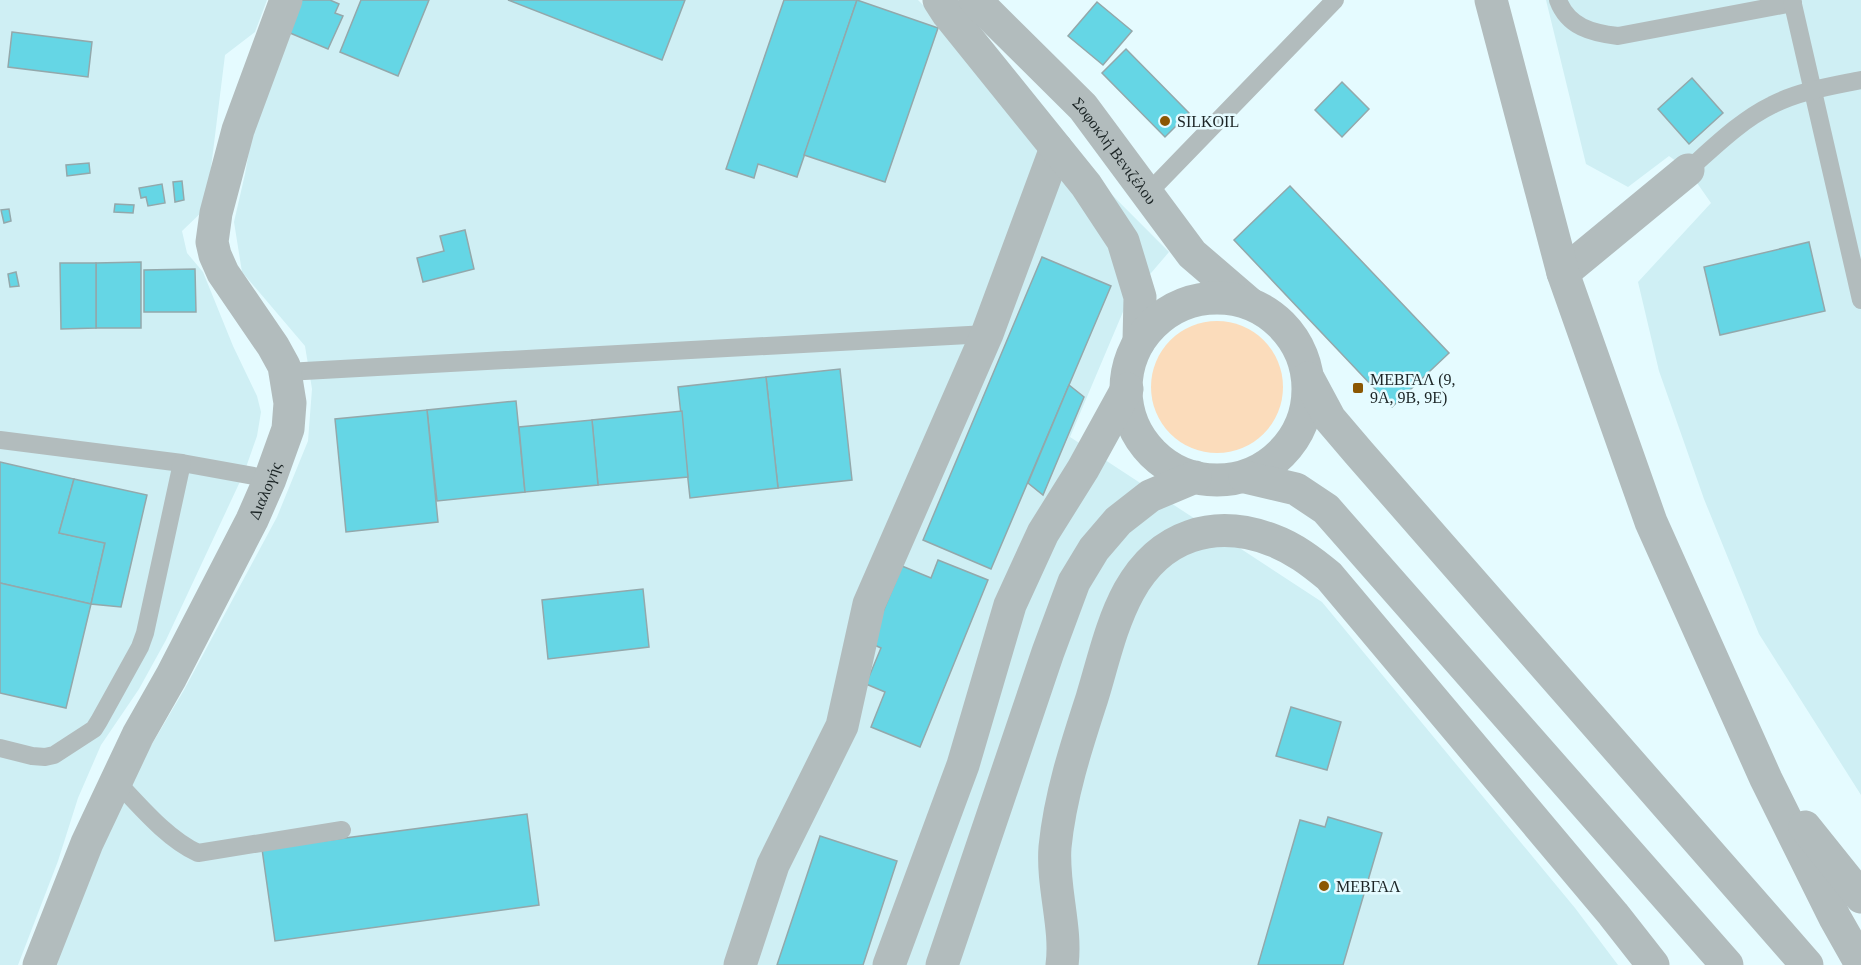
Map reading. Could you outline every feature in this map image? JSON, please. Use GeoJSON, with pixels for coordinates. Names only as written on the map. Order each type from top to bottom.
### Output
{"type":"FeatureCollection","features":[{"type":"Feature","properties":{"kind":"street","name":"Διαλογής"},"geometry":{"type":"LineString","coordinates":[[39,965],[87,843],[138,735],[214,595],[270,479],[288,429],[290,403],[286,372],[279,356],[223,273],[212,242],[216,213],[238,130],[286,0]]}},
{"type":"Feature","properties":{"kind":"street"},"geometry":{"type":"LineString","coordinates":[[939,0],[1086,185],[1123,241],[1140,297],[1139,341]]}},
{"type":"Feature","properties":{"kind":"street","name":"Σοφοκλή Βενιζέλου"},"geometry":{"type":"LineString","coordinates":[[975,0],[1083,107],[1192,254],[1251,304]]}},
{"type":"Feature","properties":{"kind":"street"},"geometry":{"type":"LineString","coordinates":[[1491,0],[1563,273],[1651,522],[1766,779],[1835,918],[1861,964]]}},
{"type":"Feature","properties":{"kind":"street"},"geometry":{"type":"LineString","coordinates":[[741,965],[773,865],[842,726],[869,604],[987,334],[1056,148]]}},
{"type":"Feature","properties":{"kind":"street"},"geometry":{"type":"LineString","coordinates":[[1563,273],[1688,170]]}},
{"type":"Feature","properties":{"kind":"street"},"geometry":{"type":"LineString","coordinates":[[1308,378],[1306,410],[1294,439],[1273,463],[1245,477],[1213,481],[1182,474],[1155,457],[1136,432],[1126,402],[1127,370],[1139,341],[1160,317],[1188,302],[1220,297],[1251,304],[1270,315],[1286,329],[1299,348],[1308,378],[1330,418],[1808,965]]}},
{"type":"Feature","properties":{"kind":"street"},"geometry":{"type":"LineString","coordinates":[[889,965],[963,765],[1010,604],[1043,533],[1083,469],[1127,389]]}},
{"type":"Feature","properties":{"kind":"street"},"geometry":{"type":"LineString","coordinates":[[942,964],[1047,652],[1074,582],[1094,549],[1118,521],[1150,496],[1195,477]]}},
{"type":"Feature","properties":{"kind":"street"},"geometry":{"type":"LineString","coordinates":[[1245,477],[1296,489],[1326,510],[1726,964]]}},
{"type":"Feature","properties":{"kind":"street"},"geometry":{"type":"LineString","coordinates":[[1062,965],[1055,882],[1055,850],[1059,814],[1068,775],[1116,621],[1130,590],[1148,564],[1170,545],[1196,533],[1222,530],[1248,533],[1273,540],[1304,556],[1329,576],[1613,914],[1653,965]]}},
{"type":"Feature","properties":{"kind":"street"},"geometry":{"type":"LineString","coordinates":[[1766,779],[1861,897]]}},
{"type":"Feature","properties":{"kind":"lane"},"geometry":{"type":"LineString","coordinates":[[1147,194],[1335,0]]}},
{"type":"Feature","properties":{"kind":"lane"},"geometry":{"type":"LineString","coordinates":[[1558,0],[1560,7],[1574,24],[1596,33],[1618,36],[1792,2],[1861,300]]}},
{"type":"Feature","properties":{"kind":"lane"},"geometry":{"type":"LineString","coordinates":[[1688,170],[1731,132],[1772,104],[1812,90],[1861,80]]}},
{"type":"Feature","properties":{"kind":"lane"},"geometry":{"type":"LineString","coordinates":[[286,372],[987,334]]}},
{"type":"Feature","properties":{"kind":"lane"},"geometry":{"type":"LineString","coordinates":[[0,440],[182,463],[270,479]]}},
{"type":"Feature","properties":{"kind":"lane"},"geometry":{"type":"LineString","coordinates":[[0,747],[32,756],[54,755],[94,729],[146,633],[182,463]]}},
{"type":"Feature","properties":{"kind":"lane"},"geometry":{"type":"LineString","coordinates":[[116,781],[152,819],[188,849],[198,853],[342,830]]}},
{"type":"Feature","properties":{"kind":"shaded area"},"geometry":{"type":"Polygon","coordinates":[[[0,0],[267,0],[255,32],[225,55],[206,208],[182,231],[187,253],[203,272],[233,346],[257,396],[261,412],[257,436],[244,473],[166,640],[139,689],[101,745],[78,798],[58,861],[18,965],[0,965],[0,0]]]}},
{"type":"Feature","properties":{"kind":"shaded area"},"geometry":{"type":"Polygon","coordinates":[[[283,0],[918,0],[1169,252],[1128,300],[1070,437],[1322,602],[1575,908],[1618,965],[53,965],[98,855],[136,771],[184,690],[277,517],[308,441],[312,389],[305,346],[242,272],[234,222],[245,174],[269,38],[283,0]]]}},
{"type":"Feature","properties":{"kind":"shaded area"},"geometry":{"type":"Polygon","coordinates":[[[1546,0],[1861,0],[1861,795],[1759,634],[1704,499],[1659,371],[1638,282],[1711,203],[1688,170],[1669,156],[1628,187],[1586,164],[1546,0]]]}},
{"type":"Feature","properties":{"kind":"shaded area"},"geometry":{"type":"Polygon","coordinates":[[[1217,321],[1242,326],[1264,340],[1278,362],[1283,387],[1278,412],[1264,434],[1242,448],[1217,453],[1192,448],[1170,434],[1156,412],[1151,387],[1156,362],[1170,340],[1192,326],[1217,321]]]}},
{"type":"Feature","properties":{"kind":"building"},"geometry":{"type":"Polygon","coordinates":[[[296,0],[330,0],[339,4],[335,13],[343,16],[328,49],[283,30],[296,0]]]}},
{"type":"Feature","properties":{"kind":"building"},"geometry":{"type":"Polygon","coordinates":[[[361,0],[429,0],[398,76],[340,52],[361,0]]]}},
{"type":"Feature","properties":{"kind":"building"},"geometry":{"type":"Polygon","coordinates":[[[508,0],[685,0],[662,60],[508,0]]]}},
{"type":"Feature","properties":{"kind":"building"},"geometry":{"type":"Polygon","coordinates":[[[784,0],[857,0],[797,177],[758,164],[754,178],[726,169],[784,0]]]}},
{"type":"Feature","properties":{"kind":"building"},"geometry":{"type":"Polygon","coordinates":[[[857,0],[938,28],[885,182],[804,155],[857,0]]]}},
{"type":"Feature","properties":{"kind":"building"},"geometry":{"type":"Polygon","coordinates":[[[1097,2],[1132,31],[1103,65],[1068,36],[1097,2]]]}},
{"type":"Feature","properties":{"kind":"building"},"geometry":{"type":"Polygon","coordinates":[[[12,32],[92,42],[88,77],[8,67],[12,32]]]}},
{"type":"Feature","properties":{"kind":"building"},"geometry":{"type":"Polygon","coordinates":[[[1126,49],[1189,113],[1165,137],[1102,73],[1126,49]]]}},
{"type":"Feature","properties":{"kind":"building"},"geometry":{"type":"Polygon","coordinates":[[[1692,78],[1723,113],[1689,144],[1658,109],[1692,78]]]}},
{"type":"Feature","properties":{"kind":"building"},"geometry":{"type":"Polygon","coordinates":[[[1342,82],[1369,109],[1342,137],[1315,110],[1342,82]]]}},
{"type":"Feature","properties":{"kind":"building"},"geometry":{"type":"Polygon","coordinates":[[[89,163],[90,173],[67,176],[66,165],[89,163]]]}},
{"type":"Feature","properties":{"kind":"building"},"geometry":{"type":"Polygon","coordinates":[[[182,181],[184,200],[175,202],[173,182],[182,181]]]}},
{"type":"Feature","properties":{"kind":"building"},"geometry":{"type":"Polygon","coordinates":[[[162,184],[165,203],[148,206],[146,197],[141,198],[139,188],[162,184]]]}},
{"type":"Feature","properties":{"kind":"building"},"geometry":{"type":"Polygon","coordinates":[[[1290,186],[1449,353],[1392,407],[1234,240],[1290,186]]]}},
{"type":"Feature","properties":{"kind":"building"},"geometry":{"type":"Polygon","coordinates":[[[115,204],[134,205],[133,213],[114,212],[115,204]]]}},
{"type":"Feature","properties":{"kind":"building"},"geometry":{"type":"Polygon","coordinates":[[[9,209],[11,221],[4,223],[1,210],[9,209]]]}},
{"type":"Feature","properties":{"kind":"building"},"geometry":{"type":"Polygon","coordinates":[[[465,230],[474,269],[423,282],[417,258],[444,251],[440,236],[465,230]]]}},
{"type":"Feature","properties":{"kind":"building"},"geometry":{"type":"Polygon","coordinates":[[[1809,242],[1825,311],[1720,335],[1704,267],[1809,242]]]}},
{"type":"Feature","properties":{"kind":"building"},"geometry":{"type":"Polygon","coordinates":[[[1042,257],[1111,286],[991,569],[923,540],[1042,257]]]}},
{"type":"Feature","properties":{"kind":"building"},"geometry":{"type":"Polygon","coordinates":[[[141,262],[141,328],[96,328],[96,263],[141,262]]]}},
{"type":"Feature","properties":{"kind":"building"},"geometry":{"type":"Polygon","coordinates":[[[60,263],[96,263],[96,328],[61,329],[60,263]]]}},
{"type":"Feature","properties":{"kind":"building"},"geometry":{"type":"Polygon","coordinates":[[[195,269],[196,312],[144,312],[144,270],[195,269]]]}},
{"type":"Feature","properties":{"kind":"building"},"geometry":{"type":"Polygon","coordinates":[[[16,272],[19,286],[10,287],[8,274],[16,272]]]}},
{"type":"Feature","properties":{"kind":"building"},"geometry":{"type":"Polygon","coordinates":[[[840,369],[852,480],[778,488],[766,377],[840,369]]]}},
{"type":"Feature","properties":{"kind":"building"},"geometry":{"type":"Polygon","coordinates":[[[766,377],[778,488],[690,498],[678,387],[766,377]]]}},
{"type":"Feature","properties":{"kind":"building"},"geometry":{"type":"Polygon","coordinates":[[[1069,385],[1084,397],[1043,495],[1028,483],[1069,385]]]}},
{"type":"Feature","properties":{"kind":"building"},"geometry":{"type":"Polygon","coordinates":[[[516,401],[525,492],[437,501],[427,410],[516,401]]]}},
{"type":"Feature","properties":{"kind":"building"},"geometry":{"type":"Polygon","coordinates":[[[427,410],[438,522],[346,532],[335,419],[427,410]]]}},
{"type":"Feature","properties":{"kind":"building"},"geometry":{"type":"Polygon","coordinates":[[[682,411],[688,477],[598,485],[592,420],[682,411]]]}},
{"type":"Feature","properties":{"kind":"building"},"geometry":{"type":"Polygon","coordinates":[[[592,420],[598,485],[525,492],[519,427],[592,420]]]}},
{"type":"Feature","properties":{"kind":"building"},"geometry":{"type":"Polygon","coordinates":[[[0,462],[74,479],[59,533],[105,543],[91,604],[0,583],[0,462]]]}},
{"type":"Feature","properties":{"kind":"building"},"geometry":{"type":"Polygon","coordinates":[[[74,479],[147,495],[121,607],[91,604],[105,543],[59,533],[74,479]]]}},
{"type":"Feature","properties":{"kind":"building"},"geometry":{"type":"Polygon","coordinates":[[[938,560],[988,580],[920,747],[871,727],[885,692],[866,684],[881,648],[870,643],[902,566],[931,578],[938,560]]]}},
{"type":"Feature","properties":{"kind":"building"},"geometry":{"type":"Polygon","coordinates":[[[0,583],[91,604],[66,708],[0,693],[0,583]]]}},
{"type":"Feature","properties":{"kind":"building"},"geometry":{"type":"Polygon","coordinates":[[[643,589],[649,647],[548,659],[542,600],[643,589]]]}},
{"type":"Feature","properties":{"kind":"building"},"geometry":{"type":"Polygon","coordinates":[[[1291,707],[1341,722],[1327,770],[1276,756],[1291,707]]]}},
{"type":"Feature","properties":{"kind":"building"},"geometry":{"type":"Polygon","coordinates":[[[527,814],[539,905],[275,941],[262,849],[527,814]]]}},
{"type":"Feature","properties":{"kind":"building","name":"ΜΕΒΓΑΛ"},"geometry":{"type":"Polygon","coordinates":[[[1328,817],[1382,833],[1343,965],[1258,965],[1300,820],[1325,827],[1328,817]]]}},
{"type":"Feature","properties":{"kind":"building"},"geometry":{"type":"Polygon","coordinates":[[[820,836],[897,861],[863,965],[777,965],[820,836]]]}},
{"type":"Feature","properties":{"kind":"place","name":"SILKOIL"},"geometry":{"type":"Point","coordinates":[1165,121]}},
{"type":"Feature","properties":{"kind":"place","name":"ΜΕΒΓΑΛ (9, 9Α, 9Β, 9Ε)"},"geometry":{"type":"Point","coordinates":[1358,388]}},
{"type":"Feature","properties":{"kind":"place","name":"ΜΕΒΓΑΛ"},"geometry":{"type":"Point","coordinates":[1324,886]}}]}
